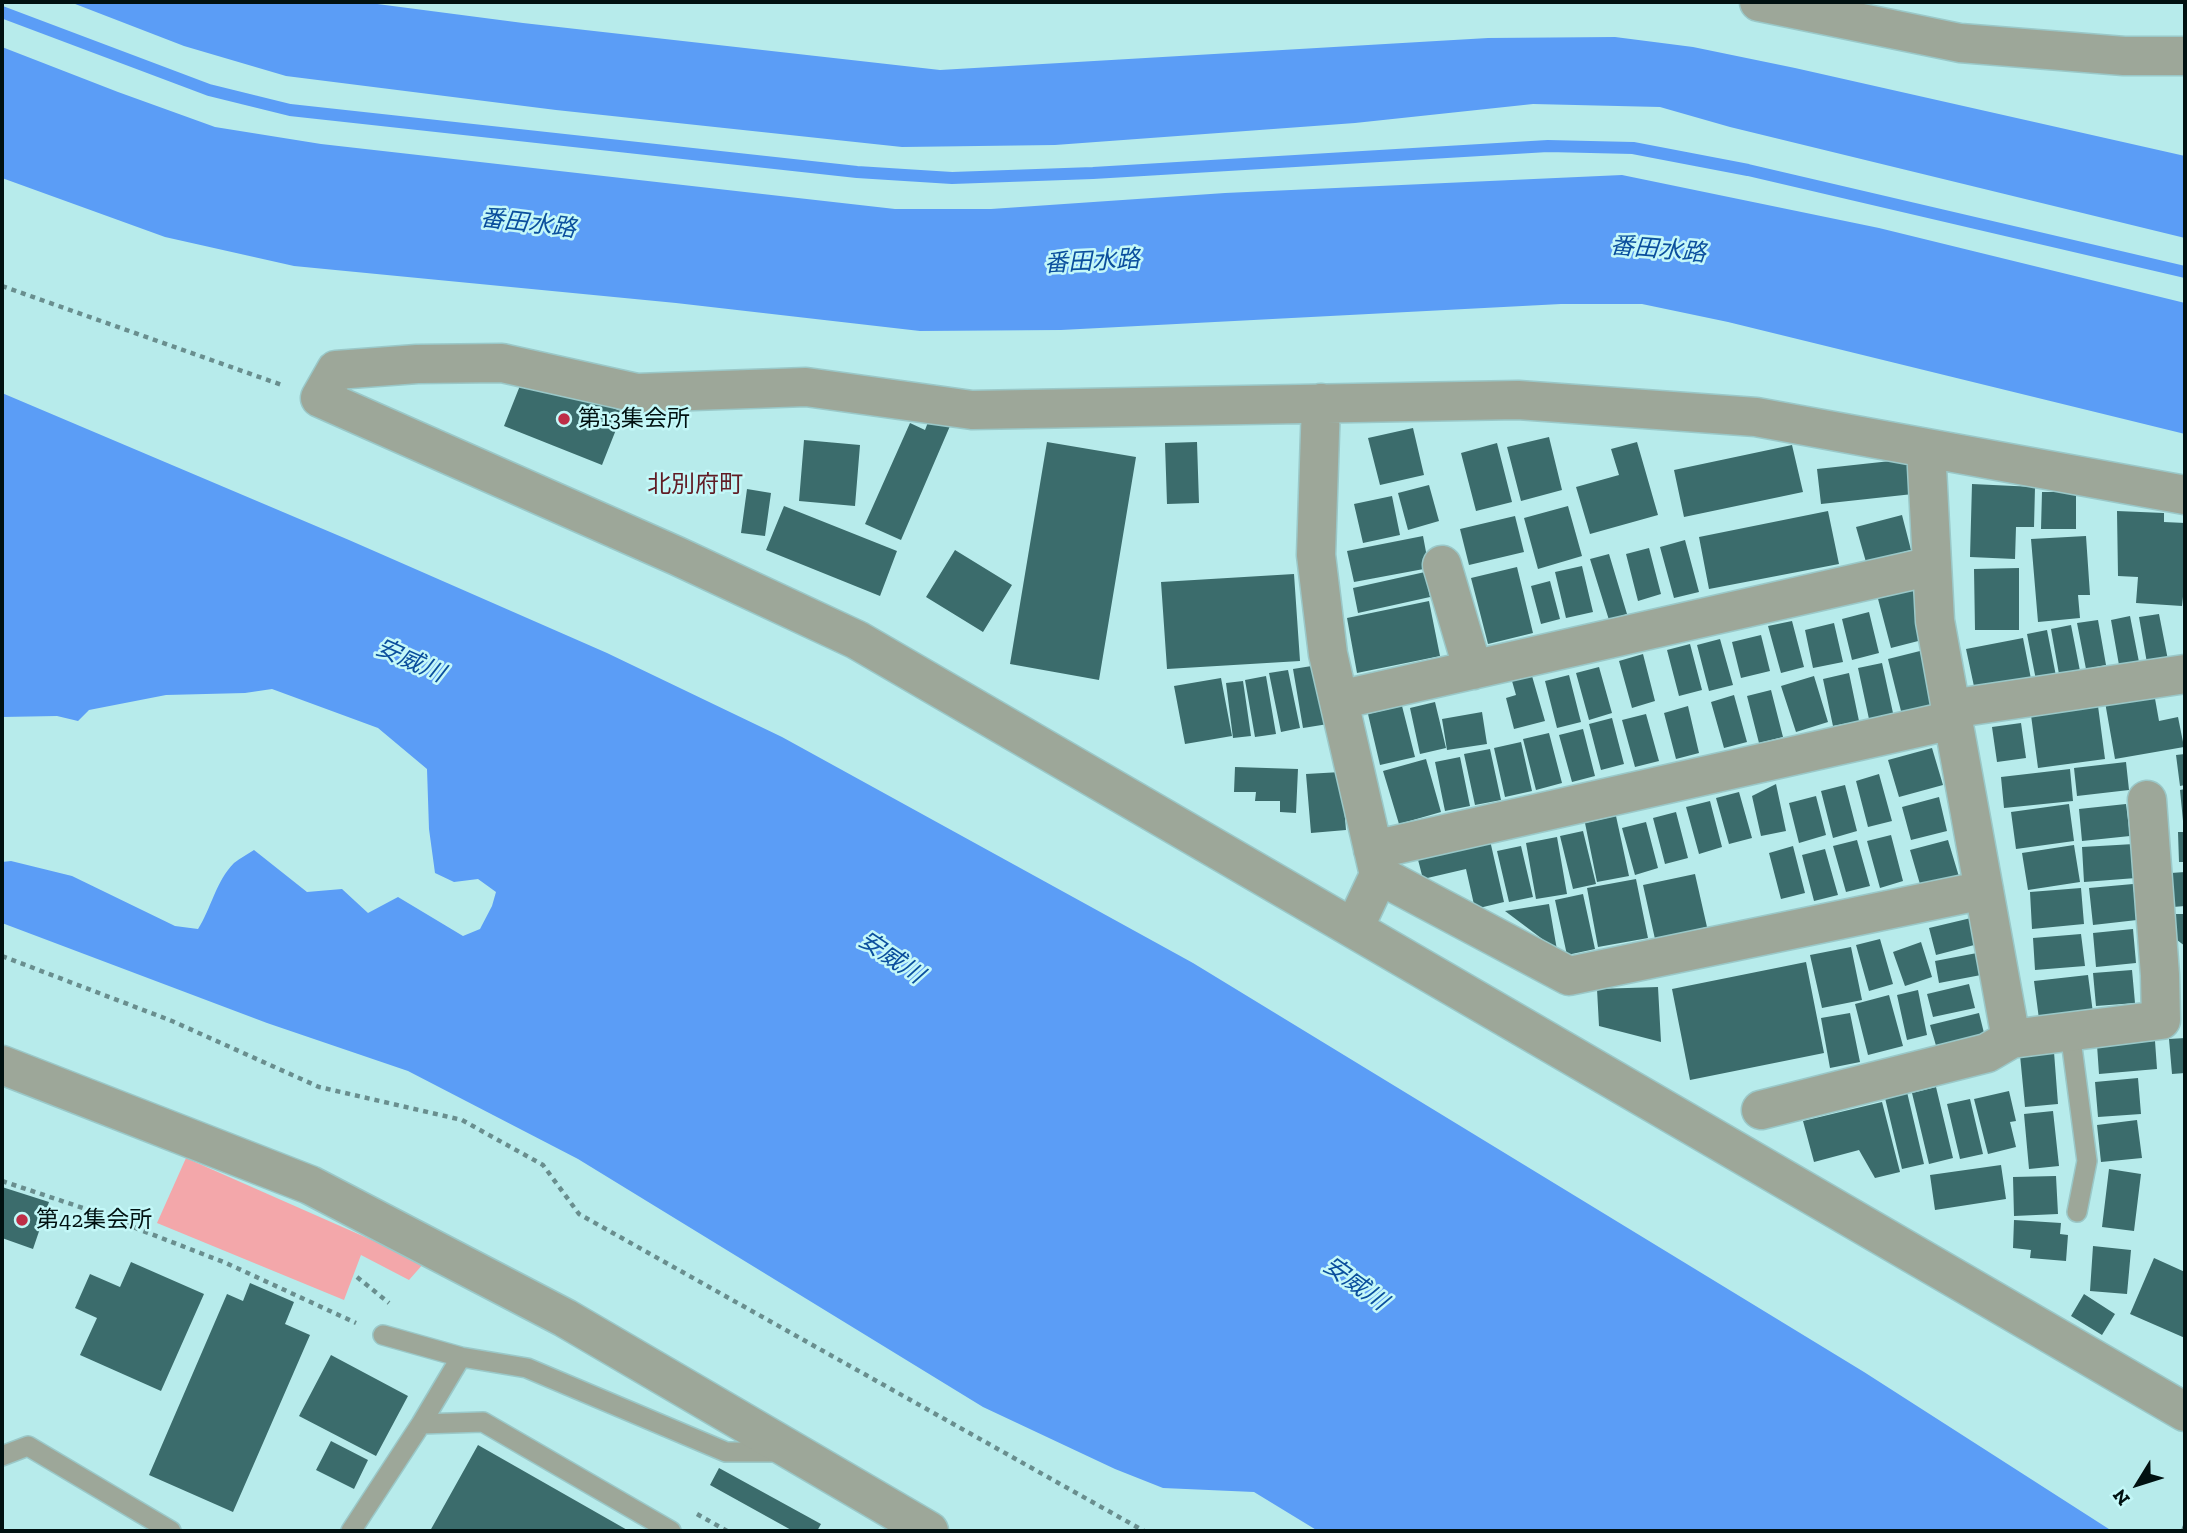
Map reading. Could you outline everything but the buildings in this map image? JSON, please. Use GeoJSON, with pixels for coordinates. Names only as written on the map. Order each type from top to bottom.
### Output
{"type":"FeatureCollection","features":[{"type":"Feature","properties":{"kind":"street"},"geometry":{"type":"LineString","coordinates":[[1759,2],[1960,43],[2124,56],[2185,56]]}},
{"type":"Feature","properties":{"kind":"street"},"geometry":{"type":"LineString","coordinates":[[2185,495],[1756,417],[1518,400],[971,410],[806,387],[637,393],[502,363],[417,364],[336,370],[320,398],[665,550],[858,640],[2185,1412]]}},
{"type":"Feature","properties":{"kind":"street"},"geometry":{"type":"LineString","coordinates":[[1321,403],[1316,555],[1328,654],[1376,862],[1354,928]]}},
{"type":"Feature","properties":{"kind":"street"},"geometry":{"type":"LineString","coordinates":[[1926,448],[1934,621],[2011,1039]]}},
{"type":"Feature","properties":{"kind":"street"},"geometry":{"type":"LineString","coordinates":[[1441,565],[1473,670]]}},
{"type":"Feature","properties":{"kind":"street"},"geometry":{"type":"LineString","coordinates":[[1339,700],[1932,566]]}},
{"type":"Feature","properties":{"kind":"street"},"geometry":{"type":"LineString","coordinates":[[1376,862],[1952,714],[2185,674]]}},
{"type":"Feature","properties":{"kind":"street"},"geometry":{"type":"LineString","coordinates":[[1761,1110],[1987,1053],[2011,1039],[2161,1020],[2172,974],[2147,800]]}},
{"type":"Feature","properties":{"kind":"street"},"geometry":{"type":"LineString","coordinates":[[1376,862],[1569,976],[1984,890]]}},
{"type":"Feature","properties":{"kind":"street"},"geometry":{"type":"LineString","coordinates":[[2,1065],[310,1185],[565,1318],[794,1452],[917,1528]]}},
{"type":"Feature","properties":{"kind":"lane"},"geometry":{"type":"LineString","coordinates":[[2070,1032],[2087,1161],[2077,1212]]}},
{"type":"Feature","properties":{"kind":"lane"},"geometry":{"type":"LineString","coordinates":[[383,1335],[461,1357],[527,1368],[726,1452],[794,1452]]}},
{"type":"Feature","properties":{"kind":"lane"},"geometry":{"type":"LineString","coordinates":[[351,1531],[461,1357]]}},
{"type":"Feature","properties":{"kind":"lane"},"geometry":{"type":"LineString","coordinates":[[421,1424],[483,1422],[671,1531]]}},
{"type":"Feature","properties":{"kind":"lane"},"geometry":{"type":"LineString","coordinates":[[2,1457],[28,1446],[171,1531]]}},
{"type":"Feature","properties":{"kind":"path"},"geometry":{"type":"LineString","coordinates":[[2,286],[320,398]]}},
{"type":"Feature","properties":{"kind":"path"},"geometry":{"type":"LineString","coordinates":[[2,956],[172,1021],[320,1087],[462,1120],[542,1165],[579,1214],[1144,1531]]}},
{"type":"Feature","properties":{"kind":"path"},"geometry":{"type":"LineString","coordinates":[[2,1181],[89,1210],[226,1263],[383,1335]]}},
{"type":"Feature","properties":{"kind":"path"},"geometry":{"type":"LineString","coordinates":[[357,1277],[390,1303]]}},
{"type":"Feature","properties":{"kind":"path"},"geometry":{"type":"LineString","coordinates":[[2183,1531],[2185,1526]]}},
{"type":"Feature","properties":{"kind":"shaded area"},"geometry":{"type":"Polygon","coordinates":[[[186,1158],[424,1263],[409,1280],[361,1255],[344,1300],[157,1223],[186,1158]]]}},
{"type":"Feature","properties":{"kind":"water"},"geometry":{"type":"Polygon","coordinates":[[[70,2],[362,2],[940,70],[1488,38],[1615,37],[1693,47],[1795,68],[2185,156],[2185,238],[1730,127],[1660,107],[1533,104],[1355,123],[1055,145],[902,147],[556,110],[286,76],[184,46],[70,2]]]}},
{"type":"Feature","properties":{"kind":"water","name":"番田水路"},"geometry":{"type":"Polygon","coordinates":[[[2,47],[215,127],[321,144],[895,209],[991,209],[1225,193],[1622,175],[1879,228],[2185,303],[2185,434],[1728,322],[1642,304],[1561,304],[1061,330],[920,331],[676,303],[294,266],[165,237],[2,178],[2,47]]]}},
{"type":"Feature","properties":{"kind":"water","name":"安威川"},"geometry":{"type":"Polygon","coordinates":[[[2,393],[607,653],[782,737],[1193,963],[1864,1372],[2112,1531],[1318,1531],[1254,1492],[1163,1488],[1115,1469],[983,1407],[578,1159],[408,1071],[267,1023],[2,923],[2,862],[11,861],[72,876],[175,926],[198,929],[228,870],[236,861],[254,850],[307,892],[342,889],[368,913],[398,897],[463,936],[480,929],[496,892],[478,879],[454,882],[435,873],[429,829],[427,769],[378,728],[272,689],[245,693],[166,695],[89,710],[78,721],[57,716],[2,717],[2,393]]]}},
{"type":"Feature","properties":{"kind":"waterway"},"geometry":{"type":"LineString","coordinates":[[2,12],[209,90],[290,110],[857,172],[952,178],[1093,173],[1548,146],[1633,148],[1748,170],[2185,272]]}},
{"type":"Feature","properties":{"kind":"place","name":"第13集会所"},"geometry":{"type":"Point","coordinates":[564,419]}},
{"type":"Feature","properties":{"kind":"place","name":"第42集会所"},"geometry":{"type":"Point","coordinates":[22,1220]}},
{"type":"Feature","properties":{"kind":"district","name":"北別府町"},"geometry":{"type":"Point","coordinates":[695,485]}}]}
